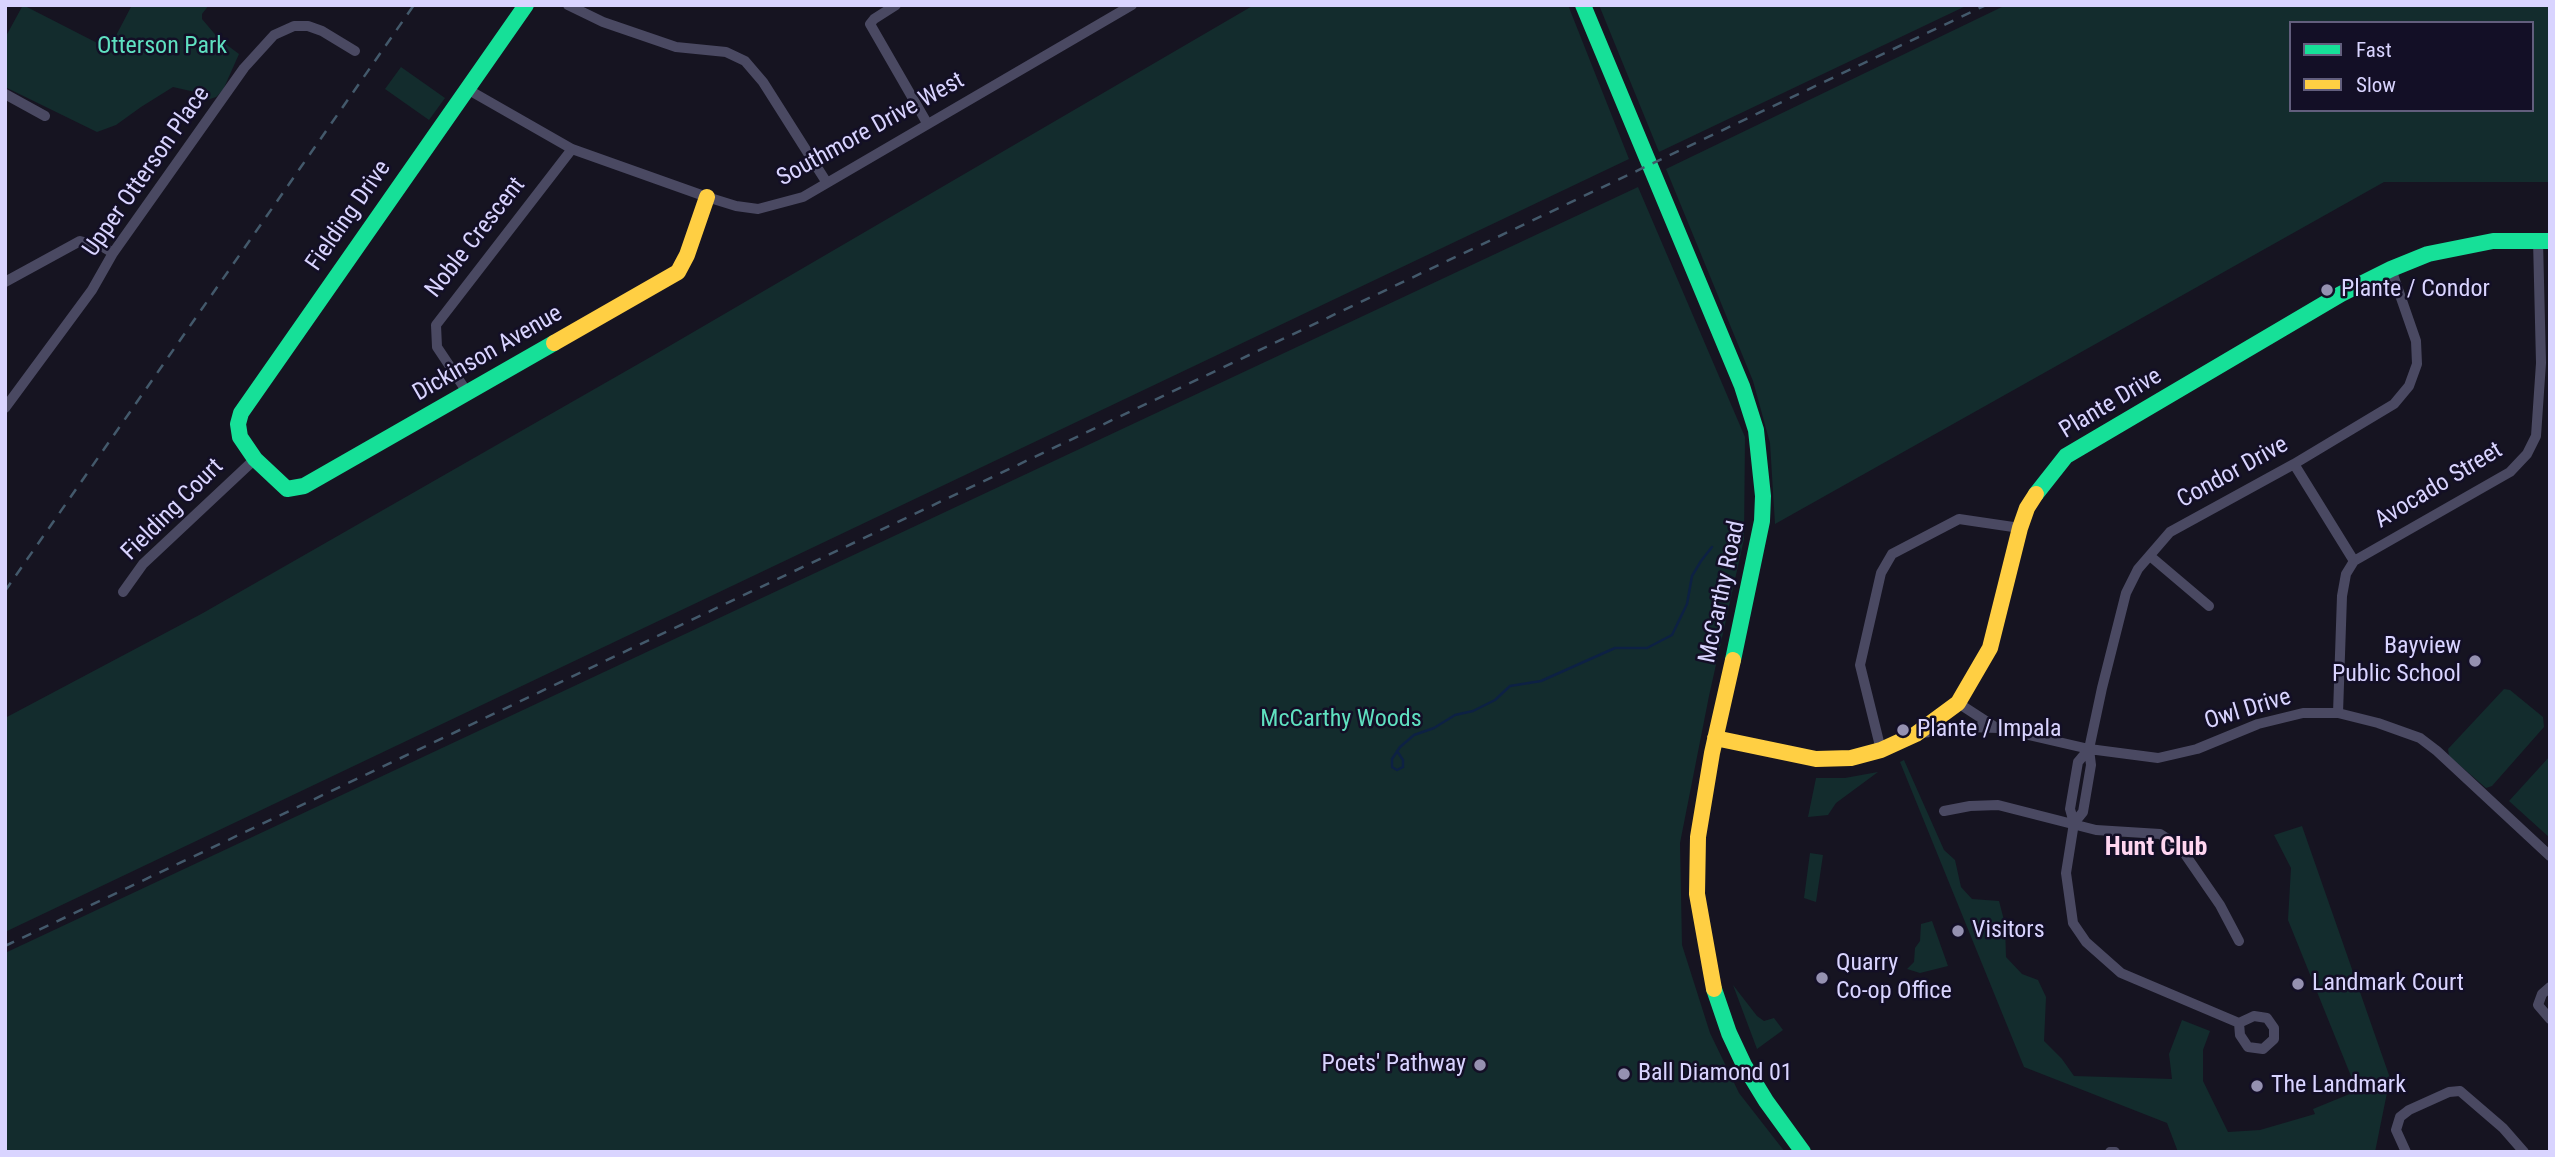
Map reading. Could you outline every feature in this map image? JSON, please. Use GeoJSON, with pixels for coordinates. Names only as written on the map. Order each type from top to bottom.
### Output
{"type":"FeatureCollection","features":[{"type":"Feature","properties":{"kind":"street","name":"Fielding Drive"},"geometry":{"type":"LineString","coordinates":[[255,459],[240,437],[238,424],[241,413],[526,5]]}},
{"type":"Feature","properties":{"kind":"street"},"geometry":{"type":"LineString","coordinates":[[568,5],[603,22],[676,47],[726,52],[745,61],[763,82],[827,183]]}},
{"type":"Feature","properties":{"kind":"street"},"geometry":{"type":"LineString","coordinates":[[897,5],[870,24],[927,123]]}},
{"type":"Feature","properties":{"kind":"street","name":"Southmore Drive West"},"geometry":{"type":"LineString","coordinates":[[467,89],[572,149],[707,197],[736,206],[758,209],[803,198],[1132,5]]}},
{"type":"Feature","properties":{"kind":"street","name":"McCarthy Road"},"geometry":{"type":"LineString","coordinates":[[1583,5],[1742,387],[1756,430],[1763,496],[1762,521],[1715,738],[1698,837],[1698,910],[1712,982],[1744,1065],[1803,1152]]}},
{"type":"Feature","properties":{"kind":"street","name":"Upper Otterson Place"},"geometry":{"type":"LineString","coordinates":[[5,408],[92,290],[113,253],[244,68],[274,35],[294,26],[308,26],[322,31],[355,51]]}},
{"type":"Feature","properties":{"kind":"street"},"geometry":{"type":"LineString","coordinates":[[5,94],[45,116]]}},
{"type":"Feature","properties":{"kind":"street","name":"Noble Crescent"},"geometry":{"type":"LineString","coordinates":[[467,393],[437,347],[436,325],[572,149]]}},
{"type":"Feature","properties":{"kind":"street","name":"Dickinson Avenue"},"geometry":{"type":"LineString","coordinates":[[255,459],[287,489],[295,489],[678,272],[687,255],[707,197]]}},
{"type":"Feature","properties":{"kind":"street","name":"Plante Drive"},"geometry":{"type":"LineString","coordinates":[[1715,738],[1815,760],[1851,758],[1881,750],[1916,734],[1958,703],[1990,648],[2027,508],[2066,456],[2341,294],[2391,269],[2428,254],[2493,242],[2544,240]]}},
{"type":"Feature","properties":{"kind":"street","name":"Avocado Street"},"geometry":{"type":"LineString","coordinates":[[2354,561],[2510,472],[2527,454],[2536,436],[2546,362],[2544,240]]}},
{"type":"Feature","properties":{"kind":"street"},"geometry":{"type":"LineString","coordinates":[[5,282],[80,242],[103,247],[113,253]]}},
{"type":"Feature","properties":{"kind":"street","name":"Condor Drive"},"geometry":{"type":"LineString","coordinates":[[2239,1023],[2120,973],[2086,942],[2070,917],[2066,873],[2074,823],[2083,812],[2091,765],[2089,749],[2102,688],[2126,593],[2138,569],[2170,532],[2294,464],[2394,404],[2409,386],[2417,364],[2416,341],[2391,269]]}},
{"type":"Feature","properties":{"kind":"street","name":"Fielding Court"},"geometry":{"type":"LineString","coordinates":[[123,592],[143,564],[255,459]]}},
{"type":"Feature","properties":{"kind":"street"},"geometry":{"type":"LineString","coordinates":[[2294,464],[2354,561],[2346,574],[2342,596],[2339,713]]}},
{"type":"Feature","properties":{"kind":"street"},"geometry":{"type":"LineString","coordinates":[[1881,750],[1860,665],[1881,573],[1892,554],[1959,519],[2020,528]]}},
{"type":"Feature","properties":{"kind":"street"},"geometry":{"type":"LineString","coordinates":[[2150,556],[2209,606]]}},
{"type":"Feature","properties":{"kind":"street","name":"Owl Drive"},"geometry":{"type":"LineString","coordinates":[[1958,703],[1998,728]]}},
{"type":"Feature","properties":{"kind":"street","name":"Owl Drive"},"geometry":{"type":"LineString","coordinates":[[1916,734],[1946,728],[1998,728],[2089,749],[2158,758],[2197,749],[2258,724],[2303,713],[2339,713],[2420,738],[2550,856]]}},
{"type":"Feature","properties":{"kind":"street"},"geometry":{"type":"LineString","coordinates":[[1944,811],[1998,805],[2096,830],[2160,834],[2179,846],[2220,905],[2239,941]]}},
{"type":"Feature","properties":{"kind":"street"},"geometry":{"type":"LineString","coordinates":[[2550,987],[2542,994],[2539,1005],[2550,1019]]}},
{"type":"Feature","properties":{"kind":"street"},"geometry":{"type":"LineString","coordinates":[[2406,1152],[2396,1130],[2399,1117],[2449,1092],[2459,1091],[2503,1128],[2524,1152]]}},
{"type":"Feature","properties":{"kind":"green space","name":"Otterson Park"},"geometry":{"type":"Polygon","coordinates":[[[23,5],[109,49],[132,5],[209,5],[202,14],[202,19],[219,39],[239,54],[223,90],[216,97],[207,100],[195,92],[173,87],[116,125],[97,132],[5,87],[5,38],[23,5]]]}},
{"type":"Feature","properties":{"kind":"green space"},"geometry":{"type":"Polygon","coordinates":[[[1254,5],[1568,5],[1629,159],[5,932],[5,718],[203,613],[654,355],[1254,5]]]}},
{"type":"Feature","properties":{"kind":"green space"},"geometry":{"type":"Polygon","coordinates":[[[1599,5],[1968,5],[1659,152],[1599,5]]]}},
{"type":"Feature","properties":{"kind":"green space"},"geometry":{"type":"Polygon","coordinates":[[[2006,5],[2550,5],[2550,182],[2384,182],[1775,524],[1770,443],[1753,381],[1666,169],[2006,5]]]}},
{"type":"Feature","properties":{"kind":"green space"},"geometry":{"type":"Polygon","coordinates":[[[401,67],[445,98],[429,120],[385,89],[401,67]]]}},
{"type":"Feature","properties":{"kind":"green space","name":"McCarthy Woods"},"geometry":{"type":"Polygon","coordinates":[[[1638,187],[1745,437],[1744,539],[1680,843],[1682,945],[1710,1033],[1739,1093],[1785,1152],[5,1152],[5,953],[1638,187]]]}},
{"type":"Feature","properties":{"kind":"green space"},"geometry":{"type":"Polygon","coordinates":[[[2504,689],[2510,690],[2543,717],[2544,727],[2492,786],[2486,788],[2449,756],[2448,749],[2504,689]]]}},
{"type":"Feature","properties":{"kind":"green space"},"geometry":{"type":"Polygon","coordinates":[[[2550,756],[2550,838],[2509,801],[2550,756]]]}},
{"type":"Feature","properties":{"kind":"green space"},"geometry":{"type":"Polygon","coordinates":[[[1904,760],[1944,850],[1955,860],[1961,887],[1972,899],[1999,901],[2005,924],[2006,957],[2022,974],[2038,980],[2046,997],[2044,1041],[2074,1076],[2172,1079],[2169,1054],[2182,1020],[2210,1031],[2203,1050],[2203,1081],[2228,1132],[2260,1130],[2315,1114],[2313,1109],[2357,1091],[2288,920],[2291,868],[2274,835],[2302,826],[2390,1078],[2375,1152],[2178,1152],[2167,1123],[2024,1067],[1900,762],[1904,760]]]}},
{"type":"Feature","properties":{"kind":"green space"},"geometry":{"type":"Polygon","coordinates":[[[1878,772],[1836,803],[1828,815],[1808,817],[1816,778],[1845,778],[1878,772]]]}},
{"type":"Feature","properties":{"kind":"green space"},"geometry":{"type":"Polygon","coordinates":[[[1810,853],[1823,855],[1816,902],[1804,898],[1810,853]]]}},
{"type":"Feature","properties":{"kind":"green space"},"geometry":{"type":"Polygon","coordinates":[[[1932,921],[1948,966],[1920,973],[1907,969],[1914,962],[1921,924],[1932,921]]]}},
{"type":"Feature","properties":{"kind":"green space"},"geometry":{"type":"Polygon","coordinates":[[[1733,985],[1757,1016],[1764,1021],[1774,1018],[1783,1030],[1757,1049],[1733,985]]]}},
{"type":"Feature","properties":{"kind":"waterway"},"geometry":{"type":"LineString","coordinates":[[1397,751],[1403,760],[1403,767],[1397,770],[1392,767],[1392,759],[1400,747],[1414,735],[1495,700],[1510,686],[1541,681],[1615,648],[1647,648],[1672,635],[1687,604],[1692,576],[1712,547]]}},
{"type":"Feature","properties":{"kind":"railway"},"geometry":{"type":"LineString","coordinates":[[5,591],[414,5]]}},
{"type":"Feature","properties":{"kind":"railway"},"geometry":{"type":"LineString","coordinates":[[5,946],[1986,5]]}},
{"type":"Feature","properties":{"kind":"traffic: fast"},"geometry":{"type":"LineString","coordinates":[[526,5],[241,413],[238,424],[240,437],[255,459],[287,489],[304,486],[554,343]]}},
{"type":"Feature","properties":{"kind":"traffic: fast"},"geometry":{"type":"LineString","coordinates":[[1583,5],[1742,386],[1756,430],[1763,496],[1762,521],[1733,660]]}},
{"type":"Feature","properties":{"kind":"traffic: fast"},"geometry":{"type":"LineString","coordinates":[[2036,494],[2066,456],[2341,294],[2391,269],[2428,254],[2493,241],[2550,241]]}},
{"type":"Feature","properties":{"kind":"traffic: fast"},"geometry":{"type":"LineString","coordinates":[[1714,989],[1729,1033],[1744,1065],[1803,1152]]}},
{"type":"Feature","properties":{"kind":"traffic: slow"},"geometry":{"type":"LineString","coordinates":[[554,343],[678,272],[687,255],[707,197]]}},
{"type":"Feature","properties":{"kind":"traffic: slow"},"geometry":{"type":"LineString","coordinates":[[1715,738],[1816,759],[1851,758],[1881,750],[1916,734],[1958,703],[1990,648],[2020,528],[2027,508],[2036,494]]}},
{"type":"Feature","properties":{"kind":"traffic: slow"},"geometry":{"type":"LineString","coordinates":[[1714,989],[1697,894],[1698,837],[1712,753],[1733,660]]}},
{"type":"Feature","properties":{"kind":"place","name":"Plante / Condor"},"geometry":{"type":"Point","coordinates":[2327,290]}},
{"type":"Feature","properties":{"kind":"place","name":"Bayview Public School"},"geometry":{"type":"Point","coordinates":[2475,661]}},
{"type":"Feature","properties":{"kind":"place","name":"Plante / Impala"},"geometry":{"type":"Point","coordinates":[1903,730]}},
{"type":"Feature","properties":{"kind":"place","name":"Visitors"},"geometry":{"type":"Point","coordinates":[1958,931]}},
{"type":"Feature","properties":{"kind":"place","name":"Quarry Co-op Office"},"geometry":{"type":"Point","coordinates":[1822,978]}},
{"type":"Feature","properties":{"kind":"place","name":"Landmark Court"},"geometry":{"type":"Point","coordinates":[2298,984]}},
{"type":"Feature","properties":{"kind":"place","name":"Poets' Pathway"},"geometry":{"type":"Point","coordinates":[1480,1065]}},
{"type":"Feature","properties":{"kind":"place","name":"Ball Diamond 01"},"geometry":{"type":"Point","coordinates":[1624,1074]}},
{"type":"Feature","properties":{"kind":"place","name":"The Landmark"},"geometry":{"type":"Point","coordinates":[2257,1086]}},
{"type":"Feature","properties":{"kind":"district","name":"Hunt Club"},"geometry":{"type":"Point","coordinates":[2156,848]}}]}
